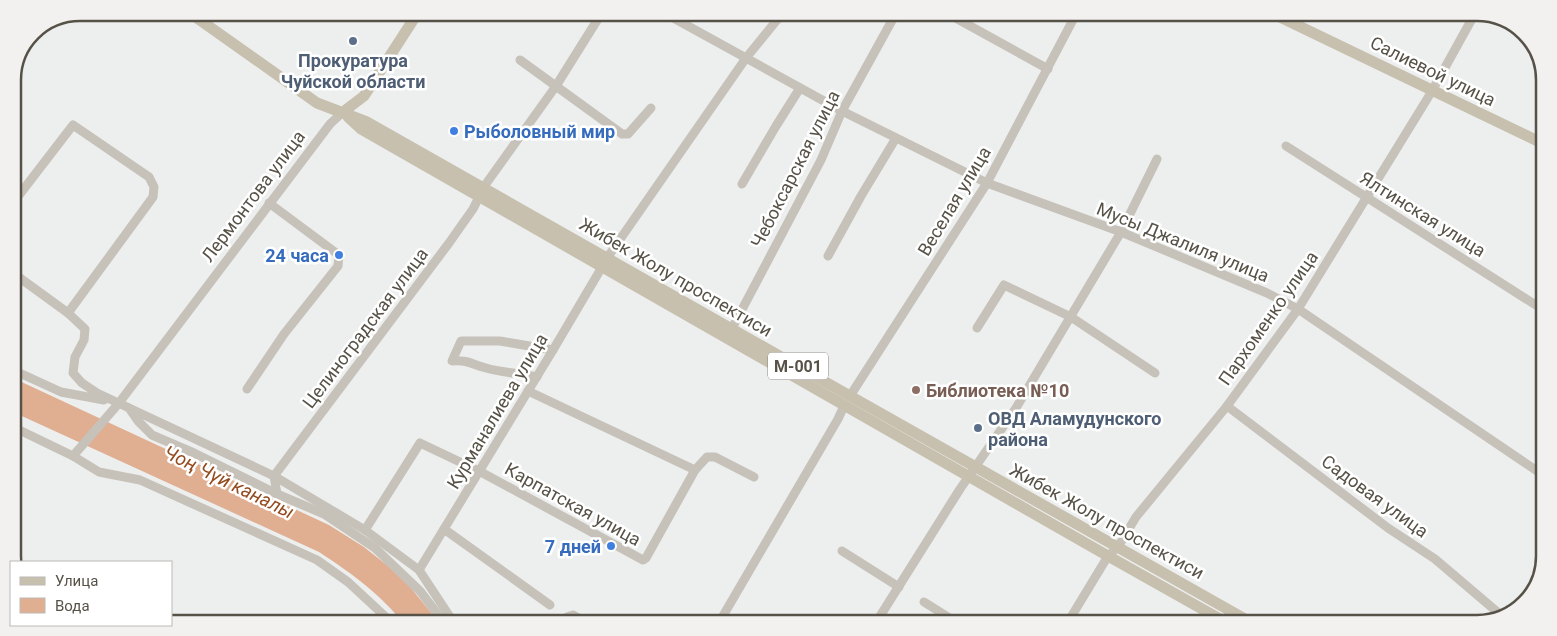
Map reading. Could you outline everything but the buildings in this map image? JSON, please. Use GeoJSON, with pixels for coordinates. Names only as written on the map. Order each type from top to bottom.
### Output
{"type":"FeatureCollection","features":[{"type":"Feature","properties":{"kind":"main road","name":"Жибек Жолу проспектиси"},"geometry":{"type":"LineString","coordinates":[[201,21],[317,103],[367,122],[481,193],[847,401],[968,476],[1213,615]]}},
{"type":"Feature","properties":{"kind":"main road","name":"Лермонтова улица"},"geometry":{"type":"LineString","coordinates":[[343,112],[364,96],[412,21]]}},
{"type":"Feature","properties":{"kind":"main road","name":"Салиевой улица"},"geometry":{"type":"LineString","coordinates":[[1288,21],[1536,140]]}},
{"type":"Feature","properties":{"kind":"main road","name":"Жибек Жолу проспектиси"},"geometry":{"type":"LineString","coordinates":[[847,401],[976,467],[1238,615]]}},
{"type":"Feature","properties":{"kind":"street","name":"Целиноградская улица"},"geometry":{"type":"LineString","coordinates":[[274,476],[449,243],[473,209],[481,193],[556,86],[597,21]]}},
{"type":"Feature","properties":{"kind":"street","name":"Мусы Джалиля улица"},"geometry":{"type":"LineString","coordinates":[[679,21],[842,111],[987,183],[1121,232],[1298,309],[1536,470]]}},
{"type":"Feature","properties":{"kind":"street","name":"Курманалиева улица"},"geometry":{"type":"LineString","coordinates":[[419,570],[604,263],[746,58],[776,21]]}},
{"type":"Feature","properties":{"kind":"street","name":"Чебоксарская улица"},"geometry":{"type":"LineString","coordinates":[[729,334],[821,160],[842,111],[892,21]]}},
{"type":"Feature","properties":{"kind":"street"},"geometry":{"type":"LineString","coordinates":[[961,21],[1048,68]]}},
{"type":"Feature","properties":{"kind":"street","name":"Веселая улица"},"geometry":{"type":"LineString","coordinates":[[724,615],[847,401],[987,183],[1072,21]]}},
{"type":"Feature","properties":{"kind":"street","name":"Пархоменко улица"},"geometry":{"type":"LineString","coordinates":[[1072,615],[1108,556],[1118,547],[1136,517],[1227,406],[1298,309],[1432,91],[1471,21]]}},
{"type":"Feature","properties":{"kind":"street"},"geometry":{"type":"LineString","coordinates":[[520,60],[625,134],[628,134],[651,108]]}},
{"type":"Feature","properties":{"kind":"street"},"geometry":{"type":"LineString","coordinates":[[742,184],[800,88]]}},
{"type":"Feature","properties":{"kind":"street","name":"Лермонтова улица"},"geometry":{"type":"LineString","coordinates":[[76,454],[119,403],[330,124],[343,112]]}},
{"type":"Feature","properties":{"kind":"street"},"geometry":{"type":"LineString","coordinates":[[21,193],[73,125],[149,178],[154,187],[153,197],[68,313]]}},
{"type":"Feature","properties":{"kind":"street"},"geometry":{"type":"LineString","coordinates":[[828,256],[896,138]]}},
{"type":"Feature","properties":{"kind":"street","name":"Ялтинская улица"},"geometry":{"type":"LineString","coordinates":[[1286,146],[1536,305]]}},
{"type":"Feature","properties":{"kind":"street"},"geometry":{"type":"LineString","coordinates":[[882,615],[968,476],[1016,408],[1071,317],[1121,232],[1157,159]]}},
{"type":"Feature","properties":{"kind":"street"},"geometry":{"type":"LineString","coordinates":[[247,389],[284,334],[338,266],[340,256],[269,203]]}},
{"type":"Feature","properties":{"kind":"street"},"geometry":{"type":"LineString","coordinates":[[21,279],[68,313],[86,329],[84,340],[75,357],[73,373],[82,383],[97,393],[274,476],[365,530],[419,570],[449,615]]}},
{"type":"Feature","properties":{"kind":"street"},"geometry":{"type":"LineString","coordinates":[[977,328],[1004,285],[1071,317],[1155,372]]}},
{"type":"Feature","properties":{"kind":"street"},"geometry":{"type":"LineString","coordinates":[[537,377],[486,368],[464,360],[452,361],[461,341],[500,341],[553,350]]}},
{"type":"Feature","properties":{"kind":"street"},"geometry":{"type":"LineString","coordinates":[[21,374],[61,392],[119,403]]}},
{"type":"Feature","properties":{"kind":"street"},"geometry":{"type":"LineString","coordinates":[[528,392],[696,470],[708,457],[716,456],[754,476]]}},
{"type":"Feature","properties":{"kind":"street","name":"Садовая улица"},"geometry":{"type":"LineString","coordinates":[[1227,406],[1388,528],[1435,559],[1497,611]]}},
{"type":"Feature","properties":{"kind":"street"},"geometry":{"type":"LineString","coordinates":[[129,408],[138,421],[152,435],[324,514],[375,548],[420,591],[438,615]]}},
{"type":"Feature","properties":{"kind":"street"},"geometry":{"type":"LineString","coordinates":[[21,430],[76,454],[99,472],[140,480],[317,560],[348,582],[384,615]]}},
{"type":"Feature","properties":{"kind":"street","name":"Карпатская улица"},"geometry":{"type":"LineString","coordinates":[[365,530],[420,443],[479,471],[643,560],[646,558],[696,470]]}},
{"type":"Feature","properties":{"kind":"street"},"geometry":{"type":"LineString","coordinates":[[274,476],[277,494]]}},
{"type":"Feature","properties":{"kind":"street"},"geometry":{"type":"LineString","coordinates":[[444,529],[550,605]]}},
{"type":"Feature","properties":{"kind":"street"},"geometry":{"type":"LineString","coordinates":[[842,551],[899,587]]}},
{"type":"Feature","properties":{"kind":"street"},"geometry":{"type":"LineString","coordinates":[[419,570],[420,591]]}},
{"type":"Feature","properties":{"kind":"street"},"geometry":{"type":"LineString","coordinates":[[924,602],[945,615]]}},
{"type":"Feature","properties":{"kind":"water","name":"Чоң Чүй каналы"},"geometry":{"type":"Polygon","coordinates":[[[21,382],[329,525],[364,547],[402,577],[433,615],[396,615],[363,583],[319,552],[21,416],[21,382]]]}},
{"type":"Feature","properties":{"kind":"place","name":"Прокуратура Чуйской области"},"geometry":{"type":"Point","coordinates":[353,41]}},
{"type":"Feature","properties":{"kind":"place","name":"Рыболовный мир"},"geometry":{"type":"Point","coordinates":[454,131]}},
{"type":"Feature","properties":{"kind":"place","name":"24 часа"},"geometry":{"type":"Point","coordinates":[339,255]}},
{"type":"Feature","properties":{"kind":"place","name":"Библиотека №10"},"geometry":{"type":"Point","coordinates":[916,390]}},
{"type":"Feature","properties":{"kind":"place","name":"ОВД Аламудунского района"},"geometry":{"type":"Point","coordinates":[978,428]}},
{"type":"Feature","properties":{"kind":"place","name":"7 дней"},"geometry":{"type":"Point","coordinates":[611,546]}}]}
